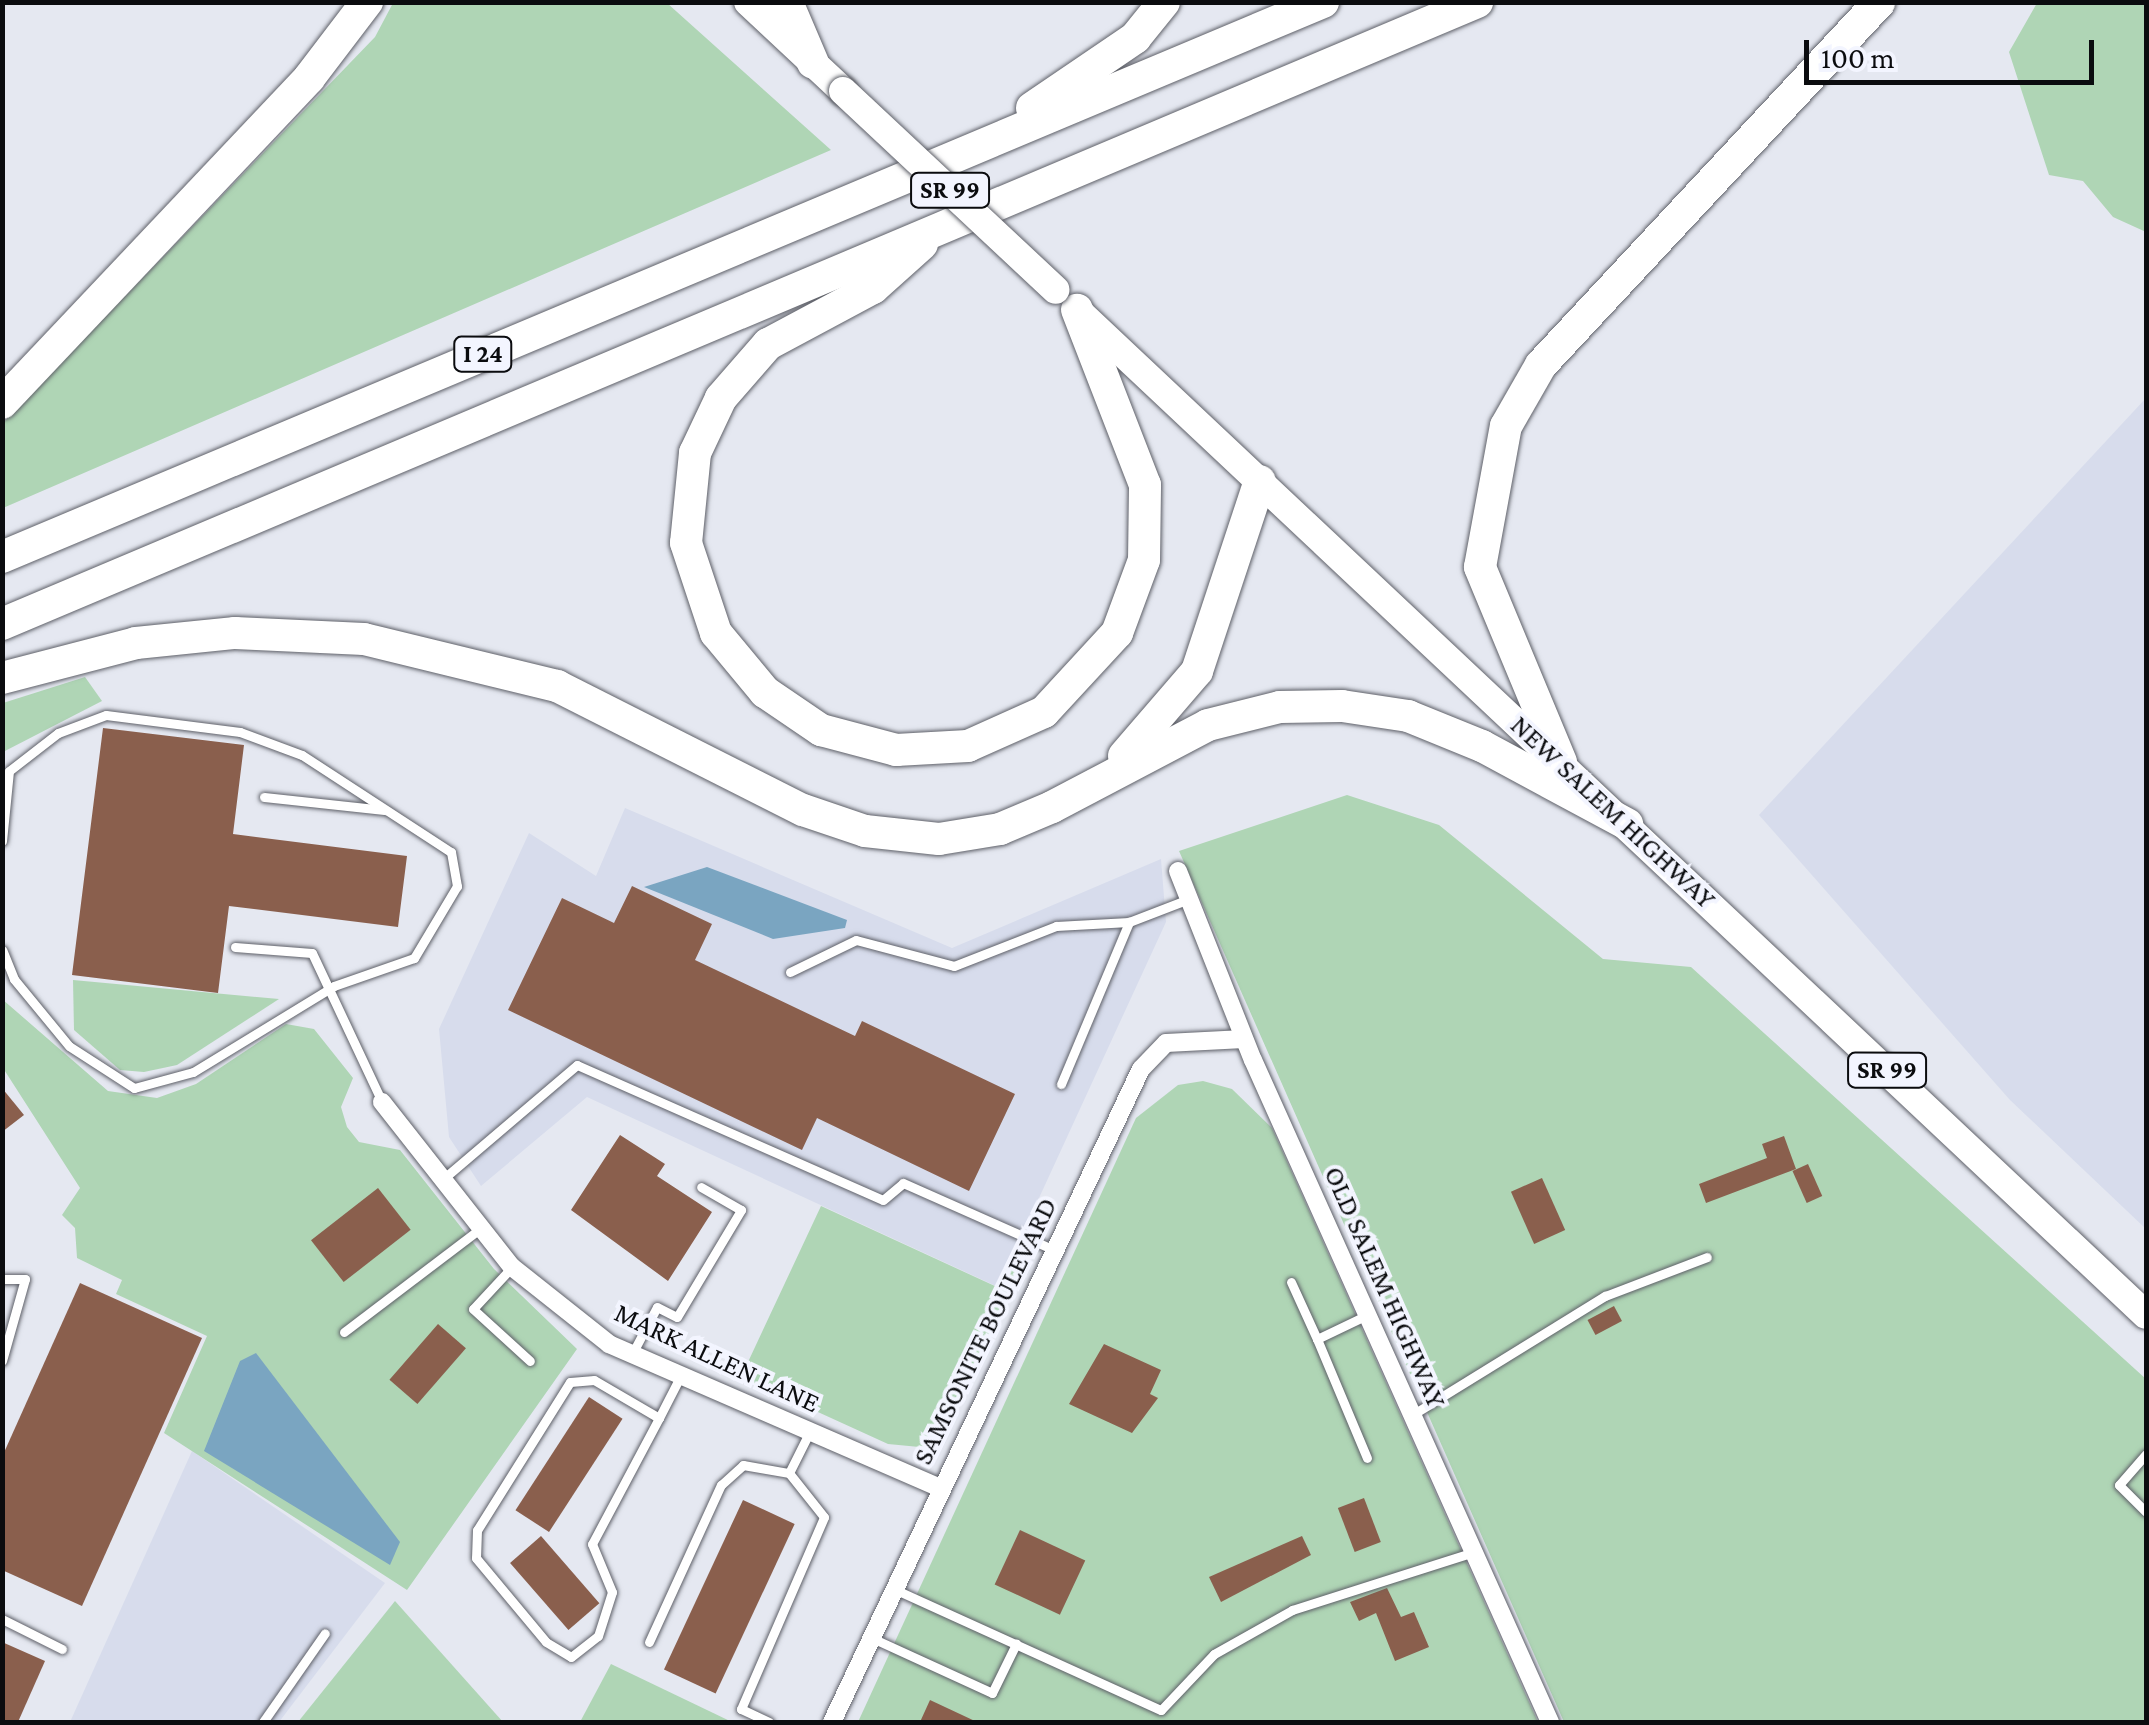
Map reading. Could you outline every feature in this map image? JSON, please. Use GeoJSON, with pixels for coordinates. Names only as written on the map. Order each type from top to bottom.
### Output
{"type":"FeatureCollection","features":[{"type":"Feature","properties":{"kind":"highway"},"geometry":{"type":"LineString","coordinates":[[2,402],[310,78],[368,2]]}},
{"type":"Feature","properties":{"kind":"highway"},"geometry":{"type":"LineString","coordinates":[[787,2],[813,63]]}},
{"type":"Feature","properties":{"kind":"highway"},"geometry":{"type":"LineString","coordinates":[[965,152],[1136,38],[1164,2]]}},
{"type":"Feature","properties":{"kind":"highway","name":"I 24"},"geometry":{"type":"LineString","coordinates":[[2,557],[1323,2]]}},
{"type":"Feature","properties":{"kind":"highway","name":"I 24"},"geometry":{"type":"LineString","coordinates":[[2,624],[1477,2]]}},
{"type":"Feature","properties":{"kind":"highway"},"geometry":{"type":"LineString","coordinates":[[1561,762],[1480,568],[1506,426],[1541,365],[1878,2]]}},
{"type":"Feature","properties":{"kind":"highway"},"geometry":{"type":"LineString","coordinates":[[941,226],[873,288],[768,344],[721,398],[695,453],[685,529],[702,601],[738,663],[792,712],[883,748],[968,746],[1044,712],[1117,633],[1144,560],[1145,485],[1066,300]]}},
{"type":"Feature","properties":{"kind":"highway"},"geometry":{"type":"LineString","coordinates":[[1100,780],[1197,671],[1260,481]]}},
{"type":"Feature","properties":{"kind":"highway"},"geometry":{"type":"LineString","coordinates":[[2,678],[136,643],[234,634],[364,639],[557,686],[803,810],[864,830],[938,839],[1000,829],[1208,725],[1280,707],[1342,706],[1408,716],[1482,746],[1626,824]]}},
{"type":"Feature","properties":{"kind":"main road","name":"NEW SALEM HIGHWAY"},"geometry":{"type":"LineString","coordinates":[[748,2],[2146,1315]]}},
{"type":"Feature","properties":{"kind":"street","name":"OLD SALEM HIGHWAY"},"geometry":{"type":"LineString","coordinates":[[1178,870],[1244,1039],[1550,1722]]}},
{"type":"Feature","properties":{"kind":"street","name":"SAMSONITE BOULEVARD"},"geometry":{"type":"LineString","coordinates":[[832,1722],[1141,1069],[1166,1043],[1244,1039]]}},
{"type":"Feature","properties":{"kind":"street","name":"MARK ALLEN LANE"},"geometry":{"type":"LineString","coordinates":[[382,1102],[512,1267],[632,1354],[940,1488]]}},
{"type":"Feature","properties":{"kind":"lane"},"geometry":{"type":"LineString","coordinates":[[2,841],[9,771],[58,733],[106,716],[240,732],[302,755],[451,852],[456,886],[414,958],[334,986],[194,1072],[134,1088],[69,1046],[14,979],[2,950]]}},
{"type":"Feature","properties":{"kind":"lane"},"geometry":{"type":"LineString","coordinates":[[264,797],[387,810]]}},
{"type":"Feature","properties":{"kind":"lane"},"geometry":{"type":"LineString","coordinates":[[790,972],[856,940],[954,966],[1056,926],[1130,922],[1189,899]]}},
{"type":"Feature","properties":{"kind":"lane"},"geometry":{"type":"LineString","coordinates":[[1062,1084],[1130,922]]}},
{"type":"Feature","properties":{"kind":"lane"},"geometry":{"type":"LineString","coordinates":[[235,947],[312,953],[334,986],[382,1102]]}},
{"type":"Feature","properties":{"kind":"lane"},"geometry":{"type":"LineString","coordinates":[[443,1179],[577,1065],[883,1200],[903,1184],[1054,1250]]}},
{"type":"Feature","properties":{"kind":"lane"},"geometry":{"type":"LineString","coordinates":[[632,1354],[656,1307],[677,1317],[741,1210],[701,1187]]}},
{"type":"Feature","properties":{"kind":"lane"},"geometry":{"type":"LineString","coordinates":[[344,1332],[481,1228]]}},
{"type":"Feature","properties":{"kind":"lane"},"geometry":{"type":"LineString","coordinates":[[1412,1415],[1605,1296],[1707,1257]]}},
{"type":"Feature","properties":{"kind":"lane"},"geometry":{"type":"LineString","coordinates":[[512,1267],[473,1310],[530,1361]]}},
{"type":"Feature","properties":{"kind":"lane"},"geometry":{"type":"LineString","coordinates":[[2,1279],[25,1279],[2,1361]]}},
{"type":"Feature","properties":{"kind":"lane"},"geometry":{"type":"LineString","coordinates":[[1291,1282],[1367,1458]]}},
{"type":"Feature","properties":{"kind":"lane"},"geometry":{"type":"LineString","coordinates":[[1317,1339],[1367,1314]]}},
{"type":"Feature","properties":{"kind":"lane"},"geometry":{"type":"LineString","coordinates":[[659,1418],[594,1380],[570,1382],[477,1530],[476,1558],[546,1642],[571,1658],[598,1636],[612,1592],[592,1544],[659,1418],[681,1375]]}},
{"type":"Feature","properties":{"kind":"lane"},"geometry":{"type":"LineString","coordinates":[[789,1473],[810,1432]]}},
{"type":"Feature","properties":{"kind":"lane"},"geometry":{"type":"LineString","coordinates":[[2146,1454],[2119,1485],[2146,1512]]}},
{"type":"Feature","properties":{"kind":"lane"},"geometry":{"type":"LineString","coordinates":[[649,1642],[732,1472],[755,1464],[789,1473],[824,1518],[741,1709],[769,1722]]}},
{"type":"Feature","properties":{"kind":"lane"},"geometry":{"type":"LineString","coordinates":[[894,1589],[1161,1710],[1214,1654],[1292,1610],[1474,1552]]}},
{"type":"Feature","properties":{"kind":"lane"},"geometry":{"type":"LineString","coordinates":[[2,1619],[62,1649]]}},
{"type":"Feature","properties":{"kind":"lane"},"geometry":{"type":"LineString","coordinates":[[263,1722],[325,1633]]}},
{"type":"Feature","properties":{"kind":"lane"},"geometry":{"type":"LineString","coordinates":[[872,1638],[992,1692],[1016,1644]]}},
{"type":"Feature","properties":{"kind":"shaded area"},"geometry":{"type":"Polygon","coordinates":[[[2146,398],[2146,1229],[2010,1100],[1759,815],[2146,398]]]}},
{"type":"Feature","properties":{"kind":"shaded area"},"geometry":{"type":"Polygon","coordinates":[[[625,808],[952,948],[1161,859],[1166,922],[998,1287],[587,1097],[481,1186],[449,1137],[439,1029],[529,833],[596,876],[625,808]]]}},
{"type":"Feature","properties":{"kind":"shaded area"},"geometry":{"type":"Polygon","coordinates":[[[192,1451],[385,1583],[279,1722],[70,1722],[192,1451]]]}},
{"type":"Feature","properties":{"kind":"green space"},"geometry":{"type":"Polygon","coordinates":[[[393,3],[667,3],[831,150],[3,508],[2,424],[375,37],[393,3]]]}},
{"type":"Feature","properties":{"kind":"green space"},"geometry":{"type":"Polygon","coordinates":[[[2037,3],[2146,3],[2146,232],[2113,217],[2083,181],[2049,175],[2009,52],[2037,3]]]}},
{"type":"Feature","properties":{"kind":"green space"},"geometry":{"type":"Polygon","coordinates":[[[85,677],[102,701],[3,752],[3,703],[85,677]]]}},
{"type":"Feature","properties":{"kind":"green space"},"geometry":{"type":"Polygon","coordinates":[[[1347,795],[1439,825],[1603,959],[1691,967],[2146,1379],[2146,1722],[1564,1722],[1179,851],[1347,795]]]}},
{"type":"Feature","properties":{"kind":"green space"},"geometry":{"type":"Polygon","coordinates":[[[73,980],[279,999],[177,1065],[144,1072],[120,1070],[74,1030],[73,980]]]}},
{"type":"Feature","properties":{"kind":"green space"},"geometry":{"type":"Polygon","coordinates":[[[2,999],[108,1091],[157,1098],[196,1084],[286,1024],[314,1029],[353,1078],[341,1107],[347,1127],[359,1142],[400,1150],[494,1269],[577,1349],[407,1590],[164,1433],[207,1336],[116,1294],[122,1280],[77,1258],[75,1228],[62,1215],[80,1188],[3,1068],[2,999]]]}},
{"type":"Feature","properties":{"kind":"green space"},"geometry":{"type":"Polygon","coordinates":[[[1203,1081],[1232,1089],[1272,1128],[1538,1722],[858,1722],[1136,1118],[1178,1085],[1203,1081]]]}},
{"type":"Feature","properties":{"kind":"green space"},"geometry":{"type":"Polygon","coordinates":[[[821,1206],[997,1287],[1015,1251],[1029,1258],[930,1448],[888,1444],[741,1377],[821,1206]]]}},
{"type":"Feature","properties":{"kind":"green space"},"geometry":{"type":"Polygon","coordinates":[[[395,1601],[503,1722],[298,1722],[395,1601]]]}},
{"type":"Feature","properties":{"kind":"green space"},"geometry":{"type":"Polygon","coordinates":[[[611,1664],[732,1722],[580,1722],[611,1664]]]}},
{"type":"Feature","properties":{"kind":"water"},"geometry":{"type":"Polygon","coordinates":[[[707,867],[847,920],[845,928],[773,939],[644,887],[707,867]]]}},
{"type":"Feature","properties":{"kind":"water"},"geometry":{"type":"Polygon","coordinates":[[[256,1353],[400,1542],[390,1565],[204,1451],[240,1361],[256,1353]]]}},
{"type":"Feature","properties":{"kind":"building"},"geometry":{"type":"Polygon","coordinates":[[[103,728],[244,745],[233,834],[407,856],[398,927],[229,906],[218,993],[72,975],[103,728]]]}},
{"type":"Feature","properties":{"kind":"building"},"geometry":{"type":"Polygon","coordinates":[[[632,886],[712,924],[695,960],[855,1036],[862,1021],[1015,1094],[969,1191],[817,1118],[802,1150],[508,1010],[562,898],[614,923],[632,886]]]}},
{"type":"Feature","properties":{"kind":"building"},"geometry":{"type":"Polygon","coordinates":[[[2,1088],[24,1115],[2,1132],[2,1088]]]}},
{"type":"Feature","properties":{"kind":"building"},"geometry":{"type":"Polygon","coordinates":[[[620,1135],[665,1164],[657,1176],[712,1212],[668,1281],[571,1210],[620,1135]]]}},
{"type":"Feature","properties":{"kind":"building"},"geometry":{"type":"Polygon","coordinates":[[[1784,1136],[1796,1169],[1706,1203],[1699,1184],[1767,1158],[1762,1144],[1784,1136]]]}},
{"type":"Feature","properties":{"kind":"building"},"geometry":{"type":"Polygon","coordinates":[[[1808,1164],[1822,1196],[1807,1203],[1792,1171],[1808,1164]]]}},
{"type":"Feature","properties":{"kind":"building"},"geometry":{"type":"Polygon","coordinates":[[[1542,1178],[1565,1230],[1534,1244],[1511,1192],[1542,1178]]]}},
{"type":"Feature","properties":{"kind":"building"},"geometry":{"type":"Polygon","coordinates":[[[378,1188],[411,1230],[344,1282],[311,1240],[378,1188]]]}},
{"type":"Feature","properties":{"kind":"building"},"geometry":{"type":"Polygon","coordinates":[[[80,1283],[202,1338],[82,1606],[2,1570],[2,1457],[80,1283]]]}},
{"type":"Feature","properties":{"kind":"building"},"geometry":{"type":"Polygon","coordinates":[[[1614,1306],[1622,1321],[1595,1335],[1588,1320],[1614,1306]]]}},
{"type":"Feature","properties":{"kind":"building"},"geometry":{"type":"Polygon","coordinates":[[[438,1324],[466,1348],[417,1404],[389,1380],[438,1324]]]}},
{"type":"Feature","properties":{"kind":"building"},"geometry":{"type":"Polygon","coordinates":[[[1104,1344],[1161,1370],[1150,1394],[1158,1398],[1132,1433],[1069,1404],[1104,1344]]]}},
{"type":"Feature","properties":{"kind":"building"},"geometry":{"type":"Polygon","coordinates":[[[589,1397],[623,1419],[549,1532],[515,1510],[589,1397]]]}},
{"type":"Feature","properties":{"kind":"building"},"geometry":{"type":"Polygon","coordinates":[[[1364,1498],[1381,1542],[1355,1552],[1338,1508],[1364,1498]]]}},
{"type":"Feature","properties":{"kind":"building"},"geometry":{"type":"Polygon","coordinates":[[[743,1500],[795,1524],[716,1694],[664,1669],[743,1500]]]}},
{"type":"Feature","properties":{"kind":"building"},"geometry":{"type":"Polygon","coordinates":[[[1020,1530],[1085,1560],[1060,1615],[995,1584],[1020,1530]]]}},
{"type":"Feature","properties":{"kind":"building"},"geometry":{"type":"Polygon","coordinates":[[[541,1536],[599,1603],[568,1630],[510,1563],[541,1536]]]}},
{"type":"Feature","properties":{"kind":"building"},"geometry":{"type":"Polygon","coordinates":[[[1302,1536],[1311,1555],[1221,1602],[1209,1577],[1302,1536]]]}},
{"type":"Feature","properties":{"kind":"building"},"geometry":{"type":"Polygon","coordinates":[[[1387,1588],[1401,1617],[1414,1612],[1429,1647],[1395,1661],[1376,1613],[1359,1621],[1350,1602],[1387,1588]]]}},
{"type":"Feature","properties":{"kind":"building"},"geometry":{"type":"Polygon","coordinates":[[[2,1642],[45,1661],[18,1722],[2,1722],[2,1642]]]}},
{"type":"Feature","properties":{"kind":"building"},"geometry":{"type":"Polygon","coordinates":[[[930,1700],[977,1722],[920,1722],[930,1700]]]}}]}
